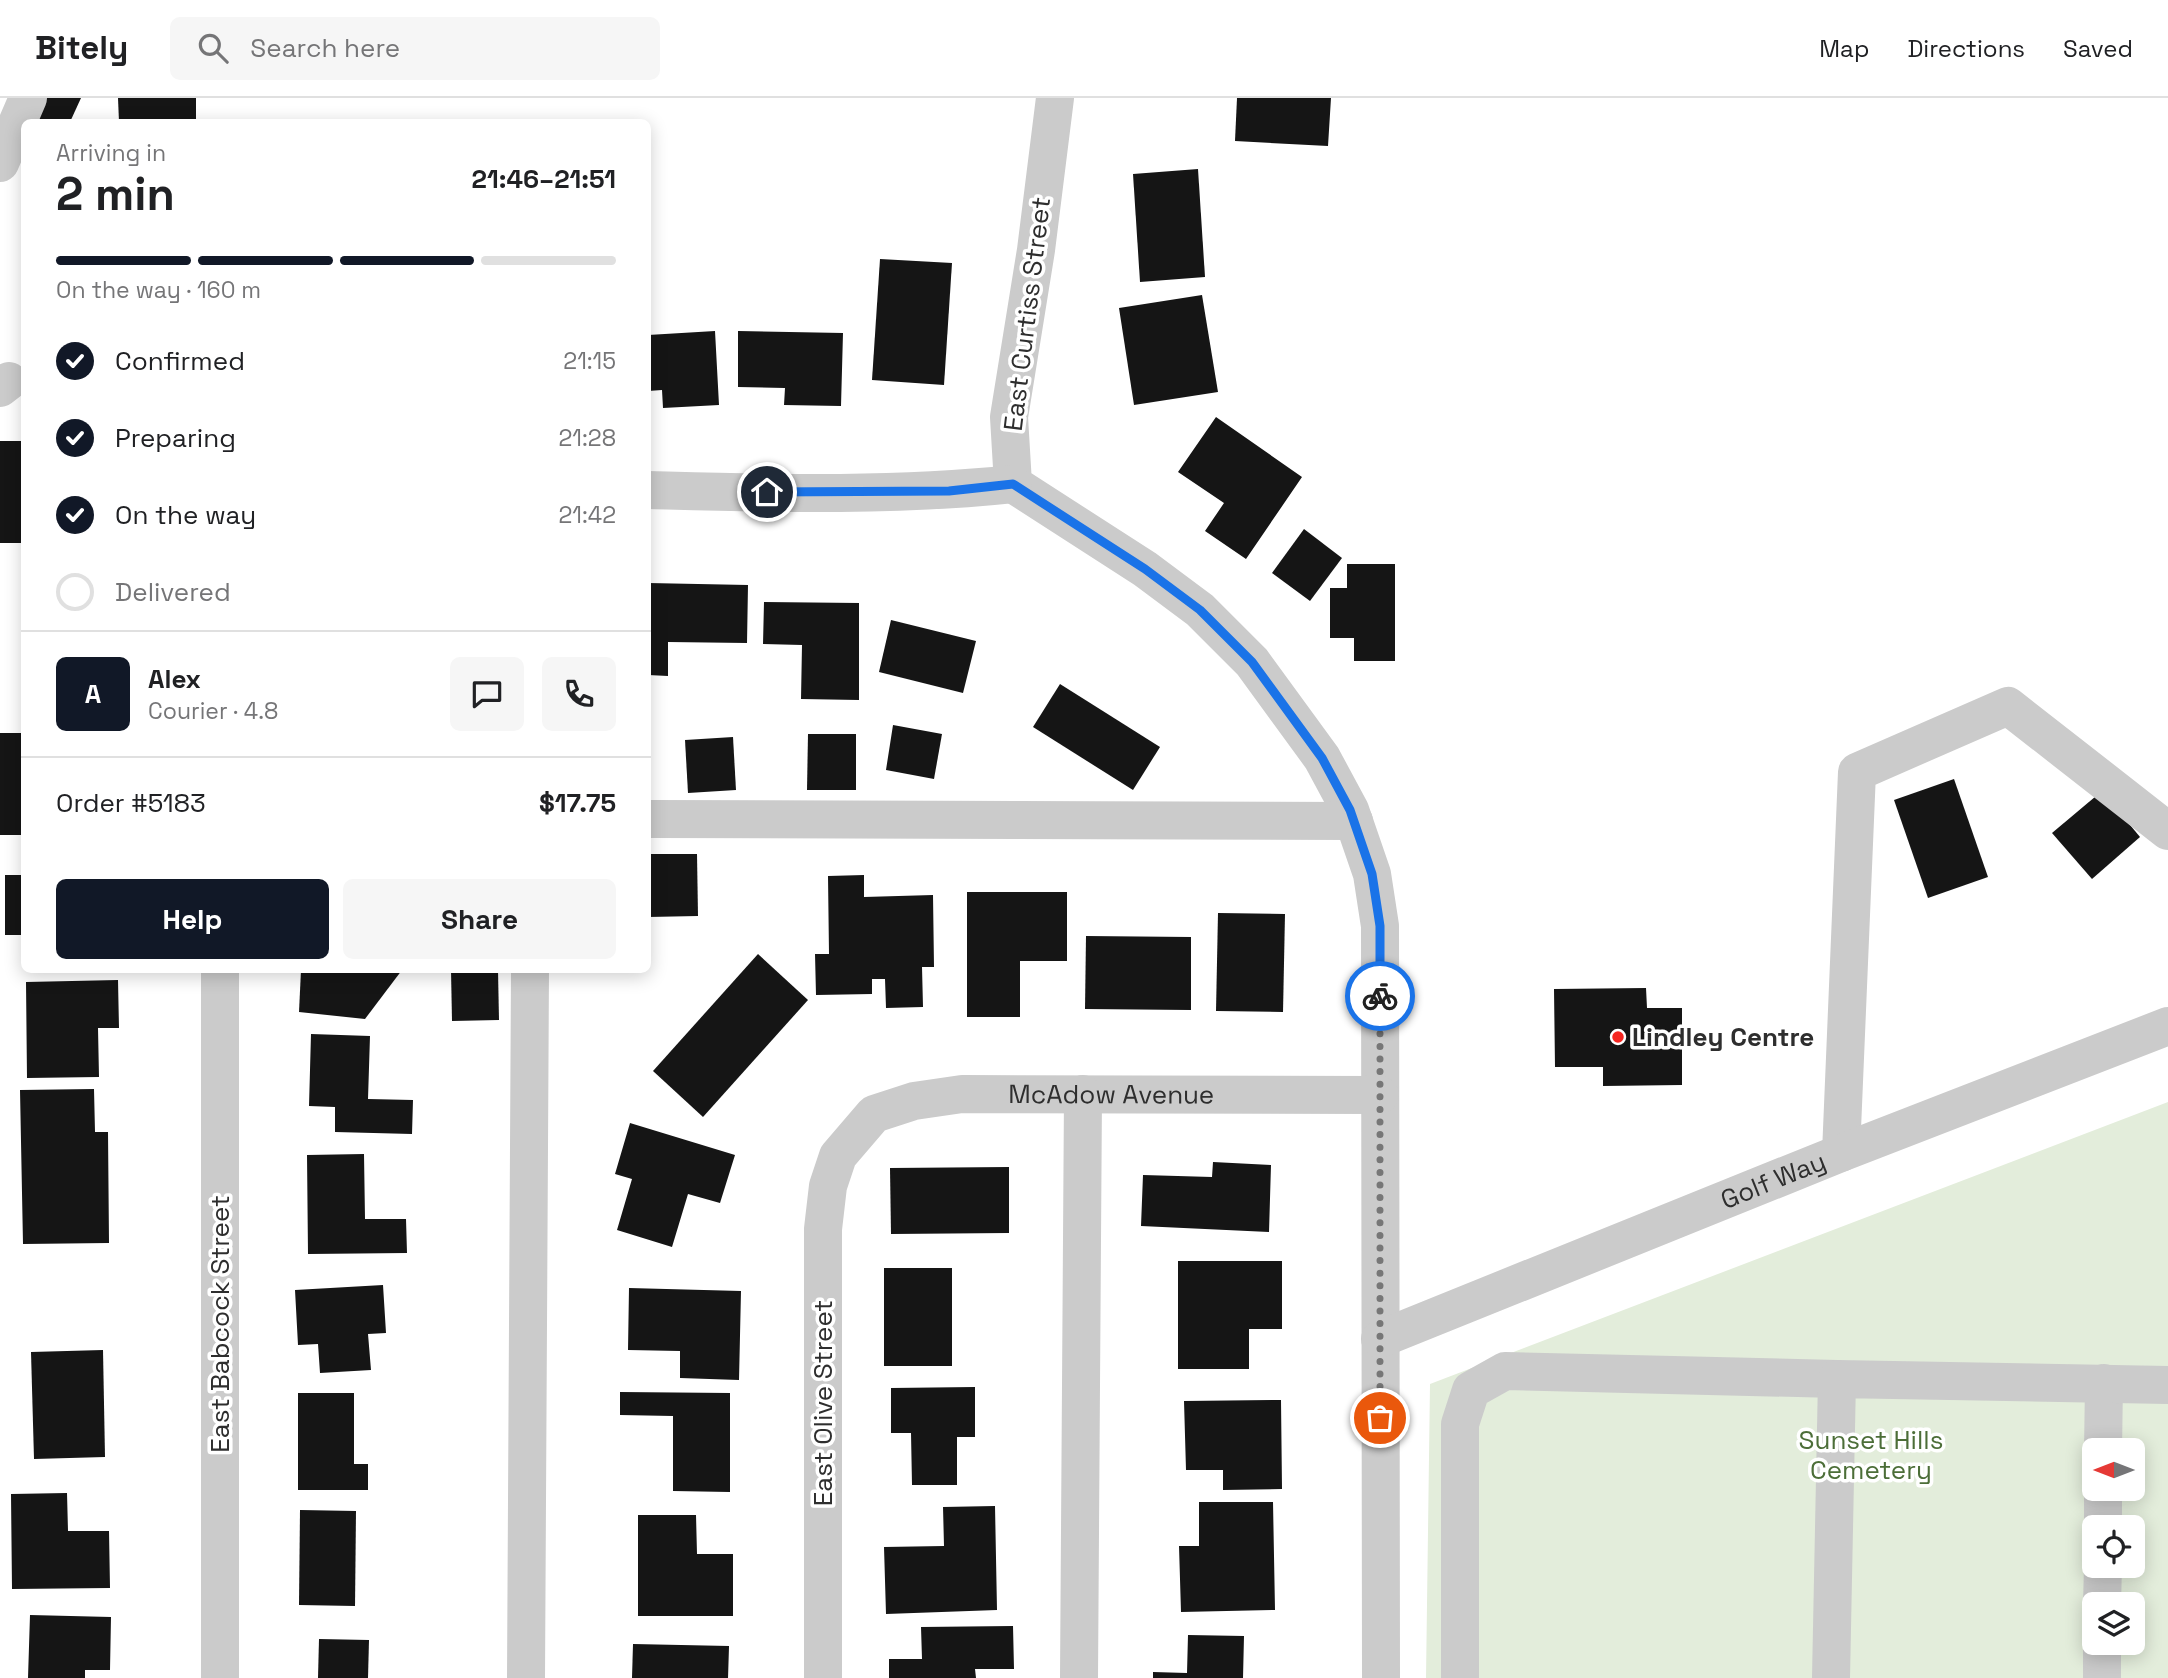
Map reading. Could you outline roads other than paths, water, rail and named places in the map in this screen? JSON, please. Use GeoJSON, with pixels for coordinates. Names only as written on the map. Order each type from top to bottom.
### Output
{"type":"FeatureCollection","features":[{"type":"Feature","properties":{"kind":"street"},"geometry":{"type":"LineString","coordinates":[[0,163],[28,98]]}},
{"type":"Feature","properties":{"kind":"street","name":"East Curtiss Street"},"geometry":{"type":"LineString","coordinates":[[1013,484],[1009,417],[1036,250],[1055,98]]}},
{"type":"Feature","properties":{"kind":"street"},"geometry":{"type":"LineString","coordinates":[[651,490],[949,491],[1013,484],[1145,569],[1209,619],[1252,662],[1322,758],[1354,821],[1372,874],[1380,926],[1381,1678]]}},
{"type":"Feature","properties":{"kind":"street"},"geometry":{"type":"LineString","coordinates":[[1842,1153],[1857,772],[2008,706],[2168,831]]}},
{"type":"Feature","properties":{"kind":"street"},"geometry":{"type":"LineString","coordinates":[[651,819],[1354,821]]}},
{"type":"Feature","properties":{"kind":"street","name":"East Babcock Street"},"geometry":{"type":"LineString","coordinates":[[220,973],[220,1678]]}},
{"type":"Feature","properties":{"kind":"street"},"geometry":{"type":"LineString","coordinates":[[526,1678],[530,973]]}},
{"type":"Feature","properties":{"kind":"street","name":"Golf Way"},"geometry":{"type":"LineString","coordinates":[[1380,1339],[1842,1153],[2168,1026]]}},
{"type":"Feature","properties":{"kind":"street","name":"McAdow Avenue"},"geometry":{"type":"LineString","coordinates":[[854,1136],[874,1114],[914,1101],[962,1094],[1380,1095]]}},
{"type":"Feature","properties":{"kind":"street"},"geometry":{"type":"LineString","coordinates":[[1079,1678],[1083,1094]]}},
{"type":"Feature","properties":{"kind":"street","name":"East Olive Street"},"geometry":{"type":"LineString","coordinates":[[822,1678],[822,1229],[828,1186],[838,1156],[854,1136]]}},
{"type":"Feature","properties":{"kind":"street"},"geometry":{"type":"LineString","coordinates":[[1460,1678],[1460,1424],[1471,1390],[1504,1371],[2168,1385]]}},
{"type":"Feature","properties":{"kind":"street"},"geometry":{"type":"LineString","coordinates":[[1830,1678],[1837,1379]]}},
{"type":"Feature","properties":{"kind":"street"},"geometry":{"type":"LineString","coordinates":[[2103,1438],[2104,1384]]}},
{"type":"Feature","properties":{"kind":"street"},"geometry":{"type":"LineString","coordinates":[[2102,1655],[2102,1678]]}},
{"type":"Feature","properties":{"kind":"place","name":"Lindley Centre"},"geometry":{"type":"Point","coordinates":[1618,1037]}},
{"type":"Feature","properties":{"kind":"park label","name":"Sunset Hills Cemetery"},"geometry":{"type":"Point","coordinates":[1871,1455]}}]}
